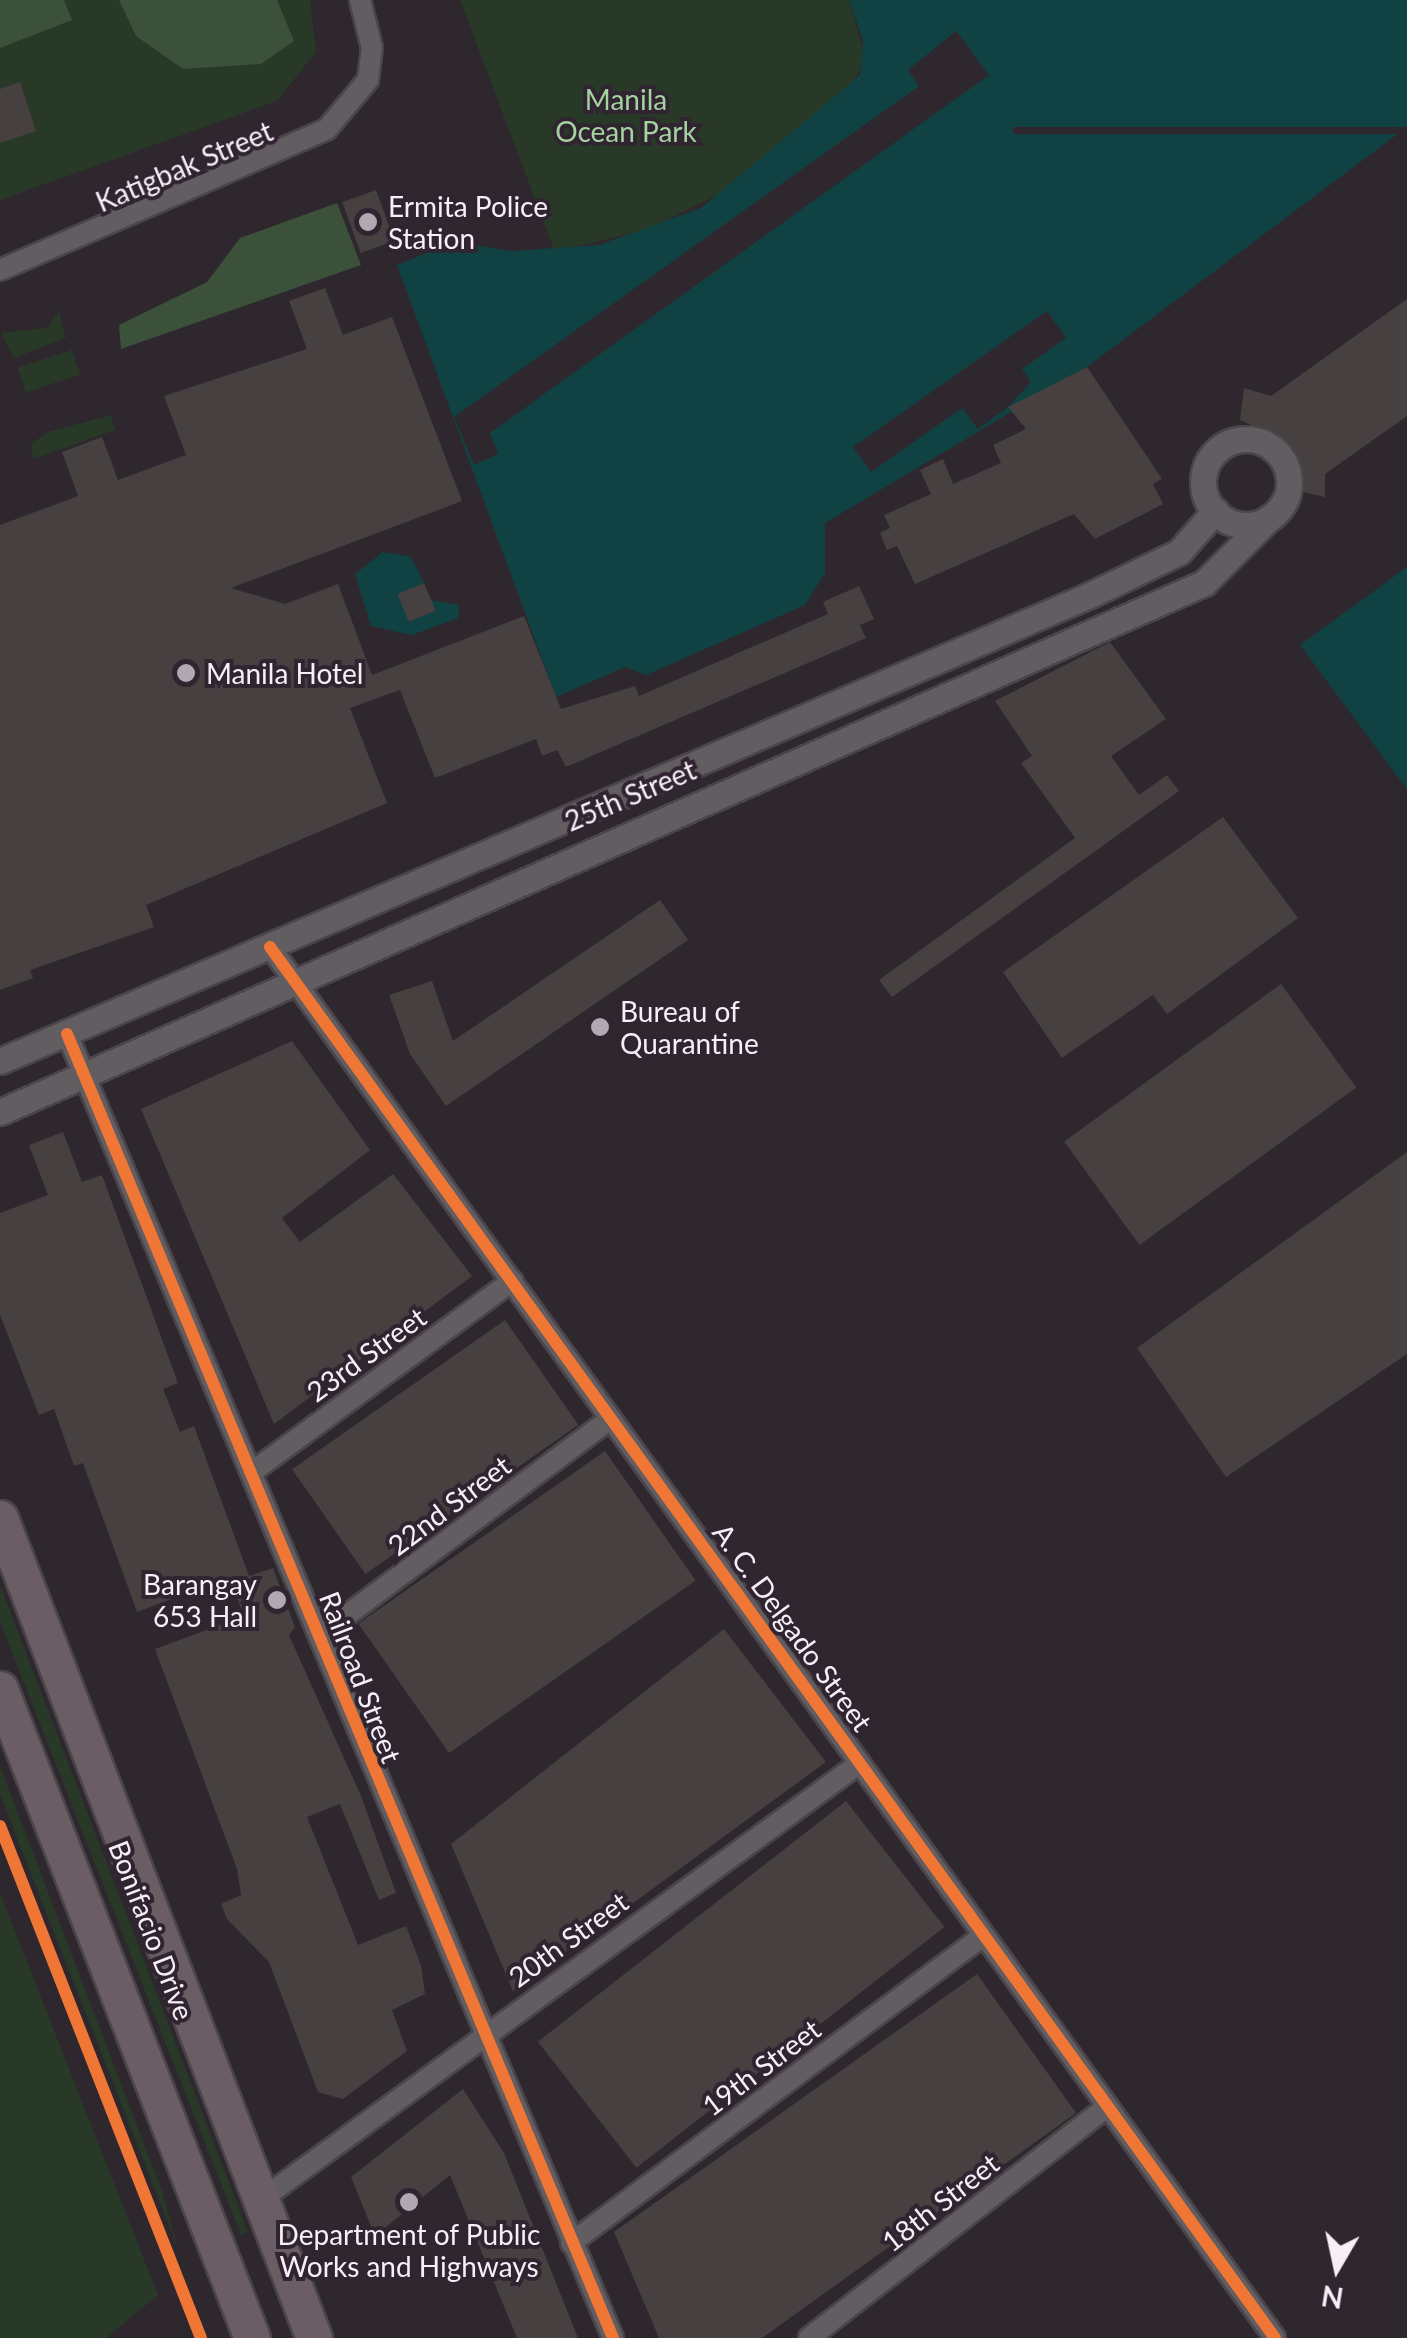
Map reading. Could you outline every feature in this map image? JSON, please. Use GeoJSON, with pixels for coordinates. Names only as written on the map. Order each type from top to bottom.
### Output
{"type":"FeatureCollection","features":[{"type":"Feature","properties":{"kind":"highway","name":"Bonifacio Drive"},"geometry":{"type":"LineString","coordinates":[[0,1518],[314,2338]]}},
{"type":"Feature","properties":{"kind":"highway","name":"Bonifacio Drive"},"geometry":{"type":"LineString","coordinates":[[0,1689],[252,2338]]}},
{"type":"Feature","properties":{"kind":"street","name":"Katigbak Street"},"geometry":{"type":"LineString","coordinates":[[0,270],[291,152],[347,111],[368,80],[372,48],[360,0]]}},
{"type":"Feature","properties":{"kind":"street","name":"25th Street"},"geometry":{"type":"LineString","coordinates":[[0,1061],[546,823],[1090,595],[1179,552],[1214,511],[1203,484],[1207,465],[1219,449],[1248,440],[1274,450],[1288,474],[1284,502],[1204,583],[562,858],[295,982],[0,1112]]}},
{"type":"Feature","properties":{"kind":"street"},"geometry":{"type":"LineString","coordinates":[[1214,511],[1235,524],[1270,518]]}},
{"type":"Feature","properties":{"kind":"street"},"geometry":{"type":"LineString","coordinates":[[546,823],[562,858]]}},
{"type":"Feature","properties":{"kind":"street","name":"A. C. Delgado Street"},"geometry":{"type":"LineString","coordinates":[[270,946],[984,1934],[1104,2110],[1274,2338]]}},
{"type":"Feature","properties":{"kind":"street","name":"Railroad Street"},"geometry":{"type":"LineString","coordinates":[[67,1034],[252,1472],[481,2036],[613,2338]]}},
{"type":"Feature","properties":{"kind":"street","name":"23rd Street"},"geometry":{"type":"LineString","coordinates":[[252,1472],[512,1281]]}},
{"type":"Feature","properties":{"kind":"street","name":"22nd Street"},"geometry":{"type":"LineString","coordinates":[[319,1636],[611,1418]]}},
{"type":"Feature","properties":{"kind":"street","name":"20th Street"},"geometry":{"type":"LineString","coordinates":[[262,2199],[860,1763]]}},
{"type":"Feature","properties":{"kind":"street","name":"19th Street"},"geometry":{"type":"LineString","coordinates":[[571,2244],[984,1934]]}},
{"type":"Feature","properties":{"kind":"street","name":"18th Street"},"geometry":{"type":"LineString","coordinates":[[809,2338],[1104,2110]]}},
{"type":"Feature","properties":{"kind":"green space"},"geometry":{"type":"Polygon","coordinates":[[[0,0],[310,0],[316,52],[277,101],[0,200],[0,0]]]}},
{"type":"Feature","properties":{"kind":"green space"},"geometry":{"type":"Polygon","coordinates":[[[0,0],[64,0],[72,20],[0,48],[0,0]]]}},
{"type":"Feature","properties":{"kind":"green space"},"geometry":{"type":"Polygon","coordinates":[[[119,0],[277,0],[294,41],[261,64],[183,69],[136,36],[119,0]]]}},
{"type":"Feature","properties":{"kind":"green space","name":"Manila Ocean Park"},"geometry":{"type":"Polygon","coordinates":[[[460,0],[849,0],[865,57],[851,88],[743,182],[651,228],[555,252],[460,0]]]}},
{"type":"Feature","properties":{"kind":"green space"},"geometry":{"type":"Polygon","coordinates":[[[337,203],[361,265],[121,349],[119,325],[207,282],[240,238],[337,203]]]}},
{"type":"Feature","properties":{"kind":"green space"},"geometry":{"type":"Polygon","coordinates":[[[59,311],[66,338],[14,358],[1,333],[47,328],[59,311]]]}},
{"type":"Feature","properties":{"kind":"green space"},"geometry":{"type":"Polygon","coordinates":[[[72,350],[80,375],[26,392],[18,368],[72,350]]]}},
{"type":"Feature","properties":{"kind":"green space"},"geometry":{"type":"Polygon","coordinates":[[[111,415],[115,430],[33,459],[31,444],[48,432],[111,415]]]}},
{"type":"Feature","properties":{"kind":"green space"},"geometry":{"type":"Polygon","coordinates":[[[0,1585],[248,2232],[241,2235],[0,1622],[0,1585]]]}},
{"type":"Feature","properties":{"kind":"green space"},"geometry":{"type":"Polygon","coordinates":[[[0,1766],[162,2191],[178,2248],[0,1795],[0,1766]]]}},
{"type":"Feature","properties":{"kind":"green space"},"geometry":{"type":"Polygon","coordinates":[[[0,1893],[158,2295],[106,2338],[0,2338],[0,1893]]]}},
{"type":"Feature","properties":{"kind":"water"},"geometry":{"type":"Polygon","coordinates":[[[849,0],[1407,0],[1407,127],[1087,367],[825,523],[825,573],[805,605],[646,675],[625,667],[556,697],[397,265],[455,242],[511,251],[599,245],[701,208],[860,75],[863,40],[849,0]]]}},
{"type":"Feature","properties":{"kind":"water"},"geometry":{"type":"Polygon","coordinates":[[[383,552],[411,557],[424,583],[408,622],[435,611],[431,600],[459,605],[458,618],[412,635],[371,626],[355,574],[383,552]]]}},
{"type":"Feature","properties":{"kind":"water"},"geometry":{"type":"Polygon","coordinates":[[[1407,567],[1407,789],[1300,645],[1407,567]]]}},
{"type":"Feature","properties":{"kind":"pier"},"geometry":{"type":"Polygon","coordinates":[[[956,31],[989,75],[490,433],[498,454],[474,465],[454,417],[919,86],[908,70],[956,31]]]}},
{"type":"Feature","properties":{"kind":"pier"},"geometry":{"type":"Polygon","coordinates":[[[1013,127],[1407,127],[1407,134],[1013,134],[1013,127]]]}},
{"type":"Feature","properties":{"kind":"pier"},"geometry":{"type":"Polygon","coordinates":[[[1047,311],[1066,338],[1022,369],[1031,382],[1008,407],[978,429],[962,408],[871,472],[853,447],[1047,311]]]}},
{"type":"Feature","properties":{"kind":"building"},"geometry":{"type":"Polygon","coordinates":[[[20,82],[36,131],[0,143],[0,89],[20,82]]]}},
{"type":"Feature","properties":{"kind":"building","name":"Ermita Police Station"},"geometry":{"type":"Polygon","coordinates":[[[376,190],[394,241],[361,253],[342,202],[376,190]]]}},
{"type":"Feature","properties":{"kind":"building"},"geometry":{"type":"Polygon","coordinates":[[[325,288],[343,335],[392,317],[462,501],[231,588],[285,604],[338,584],[372,675],[524,616],[561,709],[635,686],[639,696],[828,614],[823,602],[859,586],[874,619],[860,625],[866,638],[566,767],[557,750],[542,756],[536,739],[435,778],[400,690],[350,708],[387,803],[146,905],[154,927],[30,970],[33,978],[0,990],[0,525],[78,496],[62,452],[102,437],[118,480],[186,455],[164,396],[307,349],[289,301],[325,288]]]}},
{"type":"Feature","properties":{"kind":"building"},"geometry":{"type":"Polygon","coordinates":[[[1407,299],[1407,416],[1325,474],[1325,497],[1298,491],[1284,440],[1240,420],[1244,388],[1271,396],[1407,299]]]}},
{"type":"Feature","properties":{"kind":"building"},"geometry":{"type":"Polygon","coordinates":[[[1087,367],[1162,479],[1153,484],[1163,504],[1095,539],[1074,514],[915,584],[897,546],[887,550],[880,533],[890,528],[884,515],[931,494],[920,470],[943,459],[953,484],[1001,463],[993,445],[1026,429],[1008,407],[1087,367]]]}},
{"type":"Feature","properties":{"kind":"building"},"geometry":{"type":"Polygon","coordinates":[[[424,583],[436,611],[409,622],[397,594],[424,583]]]}},
{"type":"Feature","properties":{"kind":"building"},"geometry":{"type":"Polygon","coordinates":[[[1110,642],[1166,719],[1111,756],[1139,795],[1167,775],[1179,791],[892,997],[879,980],[1075,838],[1021,763],[1032,756],[995,701],[1110,642]]]}},
{"type":"Feature","properties":{"kind":"building"},"geometry":{"type":"Polygon","coordinates":[[[1223,817],[1298,918],[1167,1014],[1153,995],[1062,1058],[1003,972],[1223,817]]]}},
{"type":"Feature","properties":{"kind":"building"},"geometry":{"type":"Polygon","coordinates":[[[660,900],[688,940],[446,1106],[410,1054],[389,995],[432,981],[453,1041],[660,900]]]}},
{"type":"Feature","properties":{"kind":"building"},"geometry":{"type":"Polygon","coordinates":[[[1281,984],[1356,1088],[1139,1245],[1064,1142],[1281,984]]]}},
{"type":"Feature","properties":{"kind":"building"},"geometry":{"type":"Polygon","coordinates":[[[292,1041],[370,1150],[282,1218],[300,1242],[393,1174],[472,1276],[274,1424],[141,1109],[292,1041]]]}},
{"type":"Feature","properties":{"kind":"building"},"geometry":{"type":"Polygon","coordinates":[[[63,1132],[82,1182],[102,1175],[178,1383],[163,1389],[180,1432],[194,1426],[249,1576],[273,1568],[295,1627],[289,1635],[361,1796],[396,1893],[379,1900],[340,1804],[307,1817],[358,1945],[406,1926],[421,1965],[425,1994],[392,2010],[407,2051],[343,2099],[318,2092],[269,1962],[227,1919],[221,1904],[241,1895],[237,1869],[155,1649],[244,1616],[229,1577],[137,1612],[83,1463],[74,1466],[54,1409],[39,1415],[0,1315],[0,1213],[48,1195],[29,1145],[63,1132]]]}},
{"type":"Feature","properties":{"kind":"building"},"geometry":{"type":"Polygon","coordinates":[[[1407,1152],[1407,1354],[1226,1477],[1137,1348],[1407,1152]]]}},
{"type":"Feature","properties":{"kind":"building"},"geometry":{"type":"Polygon","coordinates":[[[505,1320],[578,1425],[365,1574],[292,1469],[505,1320]]]}},
{"type":"Feature","properties":{"kind":"building"},"geometry":{"type":"Polygon","coordinates":[[[605,1451],[696,1580],[449,1753],[358,1624],[605,1451]]]}},
{"type":"Feature","properties":{"kind":"building"},"geometry":{"type":"Polygon","coordinates":[[[724,1629],[826,1762],[513,1991],[451,1844],[724,1629]]]}},
{"type":"Feature","properties":{"kind":"building"},"geometry":{"type":"Polygon","coordinates":[[[846,1801],[945,1927],[636,2168],[538,2042],[846,1801]]]}},
{"type":"Feature","properties":{"kind":"building"},"geometry":{"type":"Polygon","coordinates":[[[977,1974],[1076,2113],[762,2338],[659,2338],[614,2232],[977,1974]]]}},
{"type":"Feature","properties":{"kind":"building"},"geometry":{"type":"Polygon","coordinates":[[[463,2089],[504,2153],[578,2338],[517,2338],[450,2175],[375,2236],[351,2177],[463,2089]]]}},
{"type":"Feature","properties":{"kind":"cycle path"},"geometry":{"type":"LineString","coordinates":[[270,947],[1275,2338]]}},
{"type":"Feature","properties":{"kind":"cycle path"},"geometry":{"type":"LineString","coordinates":[[67,1034],[613,2338]]}},
{"type":"Feature","properties":{"kind":"cycle path"},"geometry":{"type":"LineString","coordinates":[[0,1826],[201,2338]]}},
{"type":"Feature","properties":{"kind":"place","name":"Ermita Police Station"},"geometry":{"type":"Point","coordinates":[368,222]}},
{"type":"Feature","properties":{"kind":"place","name":"Manila Hotel"},"geometry":{"type":"Point","coordinates":[186,673]}},
{"type":"Feature","properties":{"kind":"place","name":"Bureau of Quarantine"},"geometry":{"type":"Point","coordinates":[600,1027]}},
{"type":"Feature","properties":{"kind":"place","name":"Barangay 653 Hall"},"geometry":{"type":"Point","coordinates":[277,1600]}},
{"type":"Feature","properties":{"kind":"place","name":"Department of Public Works and Highways"},"geometry":{"type":"Point","coordinates":[409,2202]}}]}
